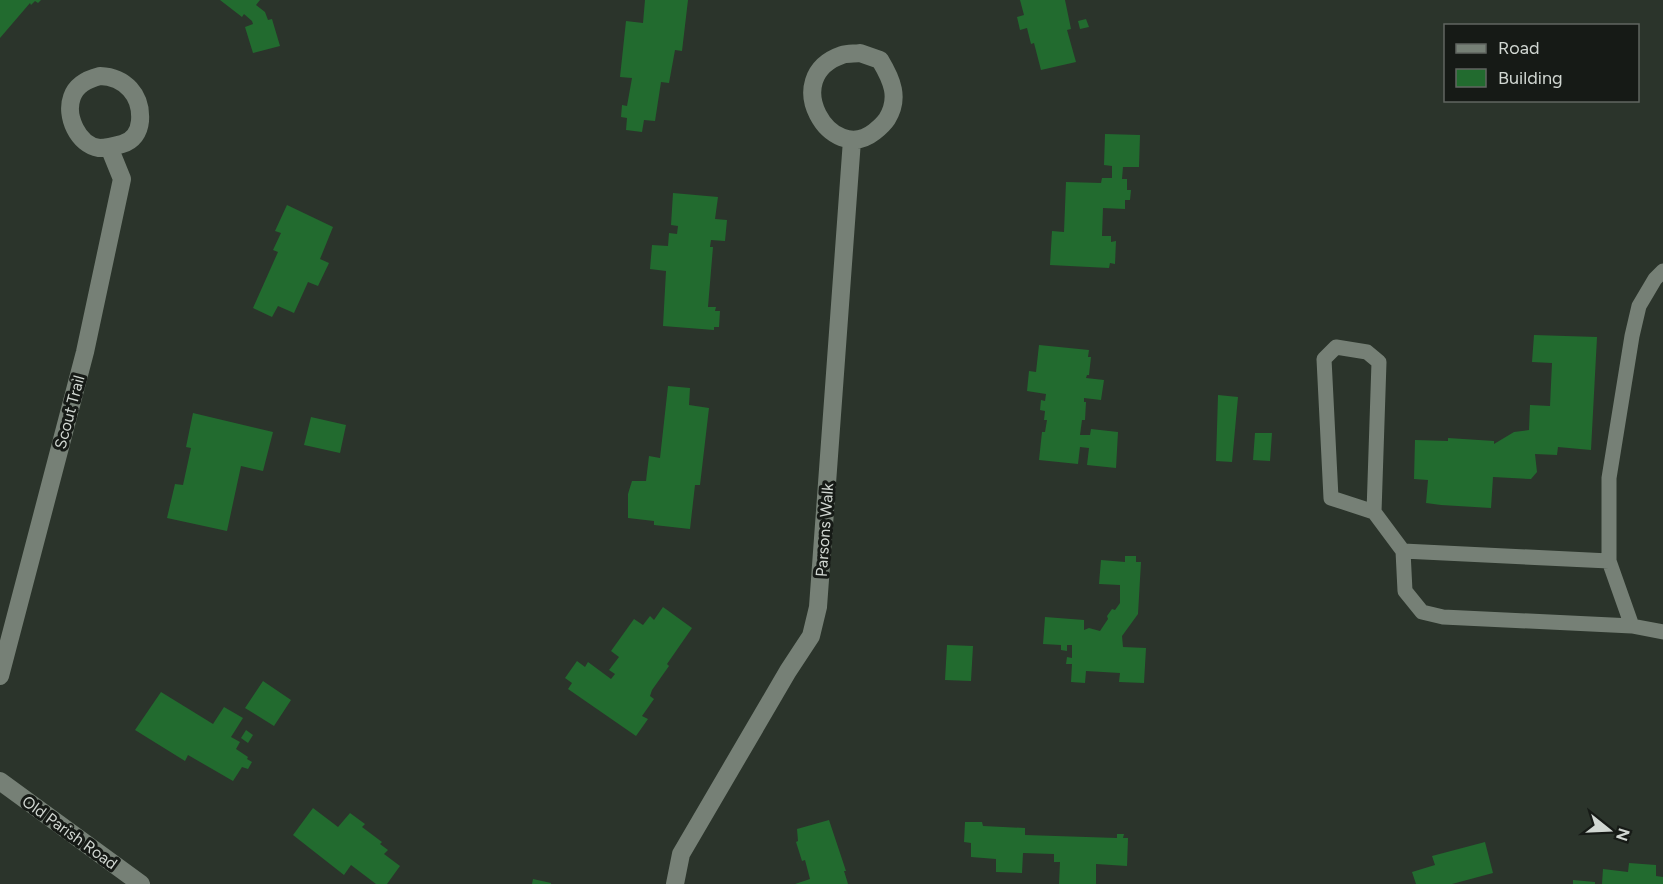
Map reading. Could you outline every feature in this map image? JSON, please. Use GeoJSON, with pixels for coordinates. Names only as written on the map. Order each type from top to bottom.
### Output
{"type":"FeatureCollection","features":[{"type":"Feature","properties":{"kind":"street"},"geometry":{"type":"LineString","coordinates":[[860,53],[880,60],[890,76],[895,95],[891,112],[884,124],[866,138],[852,140],[833,133],[814,109],[812,93],[815,76],[828,63],[842,55],[860,53]]}},
{"type":"Feature","properties":{"kind":"street","name":"Parsons Walk"},"geometry":{"type":"LineString","coordinates":[[675,884],[681,854],[788,671],[811,636],[816,617],[820,591],[852,140]]}},
{"type":"Feature","properties":{"kind":"street","name":"Scout Trail"},"geometry":{"type":"LineString","coordinates":[[0,676],[85,352],[122,179],[109,147]]}},
{"type":"Feature","properties":{"kind":"street","name":"Old Parish Road"},"geometry":{"type":"LineString","coordinates":[[0,781],[141,884]]}},
{"type":"Feature","properties":{"kind":"lane"},"geometry":{"type":"LineString","coordinates":[[1632,626],[1609,561],[1609,478],[1639,306],[1655,279],[1663,271]]}},
{"type":"Feature","properties":{"kind":"lane"},"geometry":{"type":"LineString","coordinates":[[1374,512],[1379,362],[1367,352],[1336,347],[1324,359],[1331,498],[1374,512],[1403,551],[1405,591],[1422,612],[1443,617],[1632,626],[1663,632]]}},
{"type":"Feature","properties":{"kind":"lane"},"geometry":{"type":"LineString","coordinates":[[1403,551],[1609,561]]}},
{"type":"Feature","properties":{"kind":"building"},"geometry":{"type":"Polygon","coordinates":[[[0,0],[41,0],[31,5],[30,3],[0,38],[0,0]]]}},
{"type":"Feature","properties":{"kind":"building"},"geometry":{"type":"Polygon","coordinates":[[[220,0],[260,0],[256,5],[265,12],[268,20],[272,19],[280,46],[253,53],[245,27],[253,24],[252,21],[244,14],[242,17],[220,0]]]}},
{"type":"Feature","properties":{"kind":"building"},"geometry":{"type":"Polygon","coordinates":[[[645,0],[688,0],[682,51],[675,50],[669,83],[661,82],[655,121],[644,120],[642,132],[626,130],[627,118],[621,117],[622,105],[627,106],[632,78],[620,77],[626,21],[643,23],[645,0]]]}},
{"type":"Feature","properties":{"kind":"building"},"geometry":{"type":"Polygon","coordinates":[[[1020,0],[1065,0],[1071,29],[1067,30],[1076,62],[1041,70],[1034,43],[1031,44],[1027,28],[1020,30],[1017,17],[1024,15],[1020,0]]]}},
{"type":"Feature","properties":{"kind":"building"},"geometry":{"type":"Polygon","coordinates":[[[1086,19],[1089,27],[1080,29],[1078,21],[1086,19]]]}},
{"type":"Feature","properties":{"kind":"building"},"geometry":{"type":"Polygon","coordinates":[[[1105,134],[1140,135],[1139,167],[1123,167],[1122,179],[1127,179],[1127,190],[1131,190],[1130,200],[1125,200],[1125,209],[1103,208],[1102,236],[1111,236],[1111,242],[1116,241],[1115,264],[1110,263],[1109,268],[1050,265],[1052,231],[1064,232],[1066,182],[1101,183],[1102,178],[1112,178],[1112,166],[1104,165],[1105,134]]]}},
{"type":"Feature","properties":{"kind":"building"},"geometry":{"type":"Polygon","coordinates":[[[673,193],[718,197],[715,219],[727,220],[725,241],[711,240],[710,247],[713,247],[708,307],[716,307],[715,311],[720,311],[719,327],[714,327],[714,330],[663,326],[666,271],[650,269],[652,245],[668,246],[669,233],[677,234],[678,226],[671,225],[673,193]]]}},
{"type":"Feature","properties":{"kind":"building"},"geometry":{"type":"Polygon","coordinates":[[[287,205],[333,227],[320,259],[329,263],[318,286],[308,282],[294,313],[278,306],[272,317],[253,308],[278,252],[273,250],[281,233],[275,231],[287,205]]]}},
{"type":"Feature","properties":{"kind":"building"},"geometry":{"type":"Polygon","coordinates":[[[1534,335],[1597,337],[1591,450],[1558,447],[1557,455],[1535,454],[1537,472],[1531,479],[1493,477],[1491,508],[1426,503],[1428,480],[1414,479],[1415,440],[1448,441],[1448,438],[1494,441],[1494,444],[1514,432],[1529,430],[1530,405],[1550,406],[1552,363],[1532,362],[1534,335]]]}},
{"type":"Feature","properties":{"kind":"building"},"geometry":{"type":"Polygon","coordinates":[[[1039,345],[1089,350],[1088,357],[1091,357],[1089,375],[1086,378],[1104,380],[1101,400],[1084,398],[1086,402],[1085,420],[1082,420],[1080,435],[1090,435],[1091,429],[1118,432],[1116,468],[1087,465],[1089,448],[1080,447],[1078,464],[1039,460],[1042,432],[1045,432],[1047,420],[1044,420],[1045,411],[1040,410],[1041,400],[1045,401],[1046,394],[1027,391],[1029,371],[1036,372],[1039,345]]]}},
{"type":"Feature","properties":{"kind":"building"},"geometry":{"type":"Polygon","coordinates":[[[668,386],[690,388],[689,405],[709,408],[700,485],[695,485],[690,529],[654,525],[654,521],[628,518],[628,494],[632,481],[646,481],[649,456],[660,458],[668,386]]]}},
{"type":"Feature","properties":{"kind":"building"},"geometry":{"type":"Polygon","coordinates":[[[1218,395],[1238,397],[1232,462],[1216,461],[1218,395]]]}},
{"type":"Feature","properties":{"kind":"building"},"geometry":{"type":"Polygon","coordinates":[[[193,413],[273,432],[263,471],[241,466],[227,531],[167,518],[175,484],[183,485],[191,448],[186,447],[193,413]]]}},
{"type":"Feature","properties":{"kind":"building"},"geometry":{"type":"Polygon","coordinates":[[[311,417],[346,425],[340,453],[304,445],[311,417]]]}},
{"type":"Feature","properties":{"kind":"building"},"geometry":{"type":"Polygon","coordinates":[[[1255,433],[1272,433],[1270,461],[1253,460],[1255,433]]]}},
{"type":"Feature","properties":{"kind":"building"},"geometry":{"type":"Polygon","coordinates":[[[1125,556],[1136,556],[1136,562],[1141,562],[1138,614],[1122,636],[1123,647],[1146,648],[1144,683],[1119,682],[1120,673],[1086,671],[1085,683],[1071,682],[1072,664],[1066,664],[1067,657],[1072,658],[1072,645],[1067,645],[1067,651],[1061,650],[1061,645],[1043,644],[1045,617],[1084,620],[1084,630],[1089,628],[1100,631],[1112,609],[1115,610],[1120,603],[1120,585],[1099,584],[1101,560],[1125,562],[1125,556]]]}},
{"type":"Feature","properties":{"kind":"building"},"geometry":{"type":"Polygon","coordinates":[[[663,607],[692,628],[652,690],[650,696],[654,699],[642,716],[648,719],[636,736],[568,689],[572,683],[565,678],[577,661],[585,667],[588,662],[611,679],[615,674],[609,670],[619,657],[611,651],[634,619],[643,625],[650,616],[654,620],[663,607]]]}},
{"type":"Feature","properties":{"kind":"building"},"geometry":{"type":"Polygon","coordinates":[[[947,645],[973,646],[971,681],[945,680],[947,645]]]}},
{"type":"Feature","properties":{"kind":"building"},"geometry":{"type":"Polygon","coordinates":[[[263,681],[291,700],[274,726],[245,708],[263,681]]]}},
{"type":"Feature","properties":{"kind":"building"},"geometry":{"type":"Polygon","coordinates":[[[161,692],[213,724],[224,707],[243,718],[231,737],[240,742],[236,749],[252,762],[248,769],[242,767],[233,781],[188,755],[185,761],[135,730],[161,692]]]}},
{"type":"Feature","properties":{"kind":"building"},"geometry":{"type":"Polygon","coordinates":[[[246,730],[253,735],[248,743],[241,738],[246,730]]]}},
{"type":"Feature","properties":{"kind":"building"},"geometry":{"type":"Polygon","coordinates":[[[313,808],[338,827],[350,813],[365,824],[362,827],[382,842],[380,844],[388,850],[384,854],[400,866],[387,884],[376,884],[351,865],[344,875],[293,835],[313,808]]]}},
{"type":"Feature","properties":{"kind":"building"},"geometry":{"type":"Polygon","coordinates":[[[829,820],[848,884],[795,884],[810,879],[805,860],[802,861],[796,842],[798,841],[797,829],[829,820]]]}},
{"type":"Feature","properties":{"kind":"building"},"geometry":{"type":"Polygon","coordinates":[[[965,822],[982,822],[983,826],[1025,828],[1025,835],[1117,838],[1117,834],[1124,834],[1123,838],[1128,838],[1127,866],[1096,864],[1096,884],[1059,884],[1060,862],[1054,862],[1054,854],[1023,853],[1022,873],[996,872],[996,859],[971,857],[971,843],[964,842],[965,822]]]}},
{"type":"Feature","properties":{"kind":"building"},"geometry":{"type":"Polygon","coordinates":[[[1485,842],[1493,873],[1452,884],[1416,884],[1412,872],[1435,865],[1432,856],[1485,842]]]}},
{"type":"Feature","properties":{"kind":"building"},"geometry":{"type":"Polygon","coordinates":[[[1629,863],[1656,865],[1656,876],[1663,877],[1663,884],[1602,884],[1603,869],[1628,872],[1629,863]]]}},
{"type":"Feature","properties":{"kind":"building"},"geometry":{"type":"Polygon","coordinates":[[[533,879],[551,883],[551,884],[532,884],[533,879]]]}},
{"type":"Feature","properties":{"kind":"building"},"geometry":{"type":"Polygon","coordinates":[[[1573,880],[1595,882],[1595,884],[1573,884],[1573,880]]]}}]}
